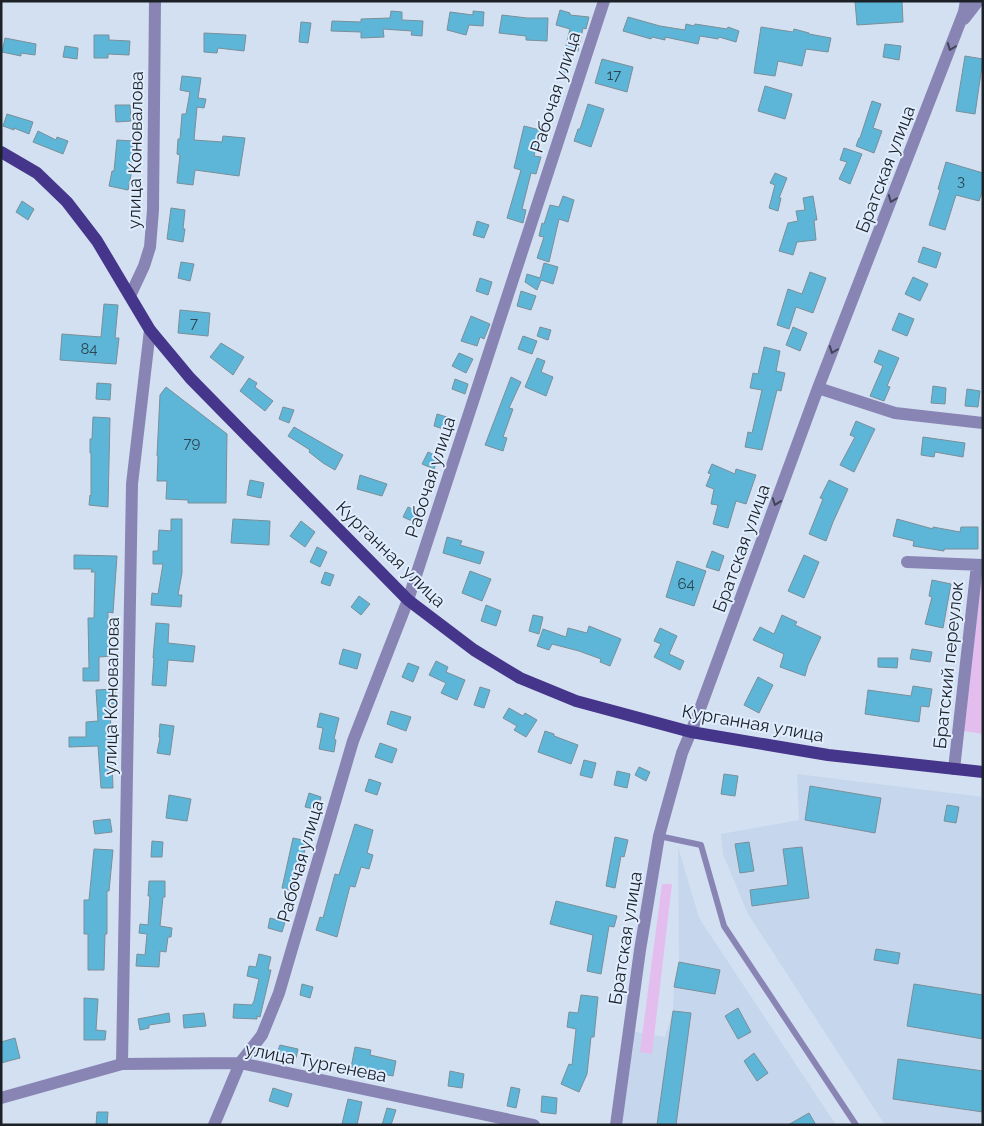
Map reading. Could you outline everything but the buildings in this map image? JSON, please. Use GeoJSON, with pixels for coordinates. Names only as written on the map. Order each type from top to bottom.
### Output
{"type":"FeatureCollection","features":[{"type":"Feature","properties":{"kind":"main road","name":"Курганная улица"},"geometry":{"type":"LineString","coordinates":[[1,152],[37,173],[67,202],[97,241],[150,330],[190,378],[408,600],[474,650],[520,678],[576,701],[691,732],[828,755],[983,772]]}},
{"type":"Feature","properties":{"kind":"street","name":"улица Коновалова"},"geometry":{"type":"LineString","coordinates":[[130,296],[144,266],[150,247],[153,210],[155,1]]}},
{"type":"Feature","properties":{"kind":"street","name":"Рабочая улица"},"geometry":{"type":"LineString","coordinates":[[214,1125],[240,1063],[262,1035],[279,992],[353,741],[408,600],[604,1]]}},
{"type":"Feature","properties":{"kind":"street","name":"Братская улица"},"geometry":{"type":"LineString","coordinates":[[616,1125],[640,950],[659,836],[682,753],[818,388],[959,25],[966,1]]}},
{"type":"Feature","properties":{"kind":"street"},"geometry":{"type":"LineString","coordinates":[[959,25],[978,1]]}},
{"type":"Feature","properties":{"kind":"street","name":"улица Коновалова"},"geometry":{"type":"LineString","coordinates":[[122,1064],[132,484],[150,330]]}},
{"type":"Feature","properties":{"kind":"street"},"geometry":{"type":"LineString","coordinates":[[818,388],[895,413],[983,423]]}},
{"type":"Feature","properties":{"kind":"street","name":"Братский переулок"},"geometry":{"type":"LineString","coordinates":[[907,562],[980,565],[954,769]]}},
{"type":"Feature","properties":{"kind":"street","name":"улица Тургенева"},"geometry":{"type":"LineString","coordinates":[[1,1098],[122,1064],[240,1063],[534,1125]]}},
{"type":"Feature","properties":{"kind":"lane"},"geometry":{"type":"LineString","coordinates":[[659,836],[701,845],[724,926],[856,1125]]}},
{"type":"Feature","properties":{"kind":"shaded area"},"geometry":{"type":"Polygon","coordinates":[[[981,580],[983,580],[983,734],[964,731],[981,580]]]}},
{"type":"Feature","properties":{"kind":"shaded area"},"geometry":{"type":"Polygon","coordinates":[[[797,774],[983,797],[983,1125],[885,1125],[748,914],[723,854],[721,834],[799,820],[797,774]]]}},
{"type":"Feature","properties":{"kind":"shaded area"},"geometry":{"type":"Polygon","coordinates":[[[678,847],[699,918],[836,1125],[621,1125],[630,1031],[665,1037],[673,1011],[674,987],[679,962],[678,847]]]}},
{"type":"Feature","properties":{"kind":"shaded area"},"geometry":{"type":"Polygon","coordinates":[[[662,884],[672,884],[652,1054],[640,1052],[662,884]]]}}]}
